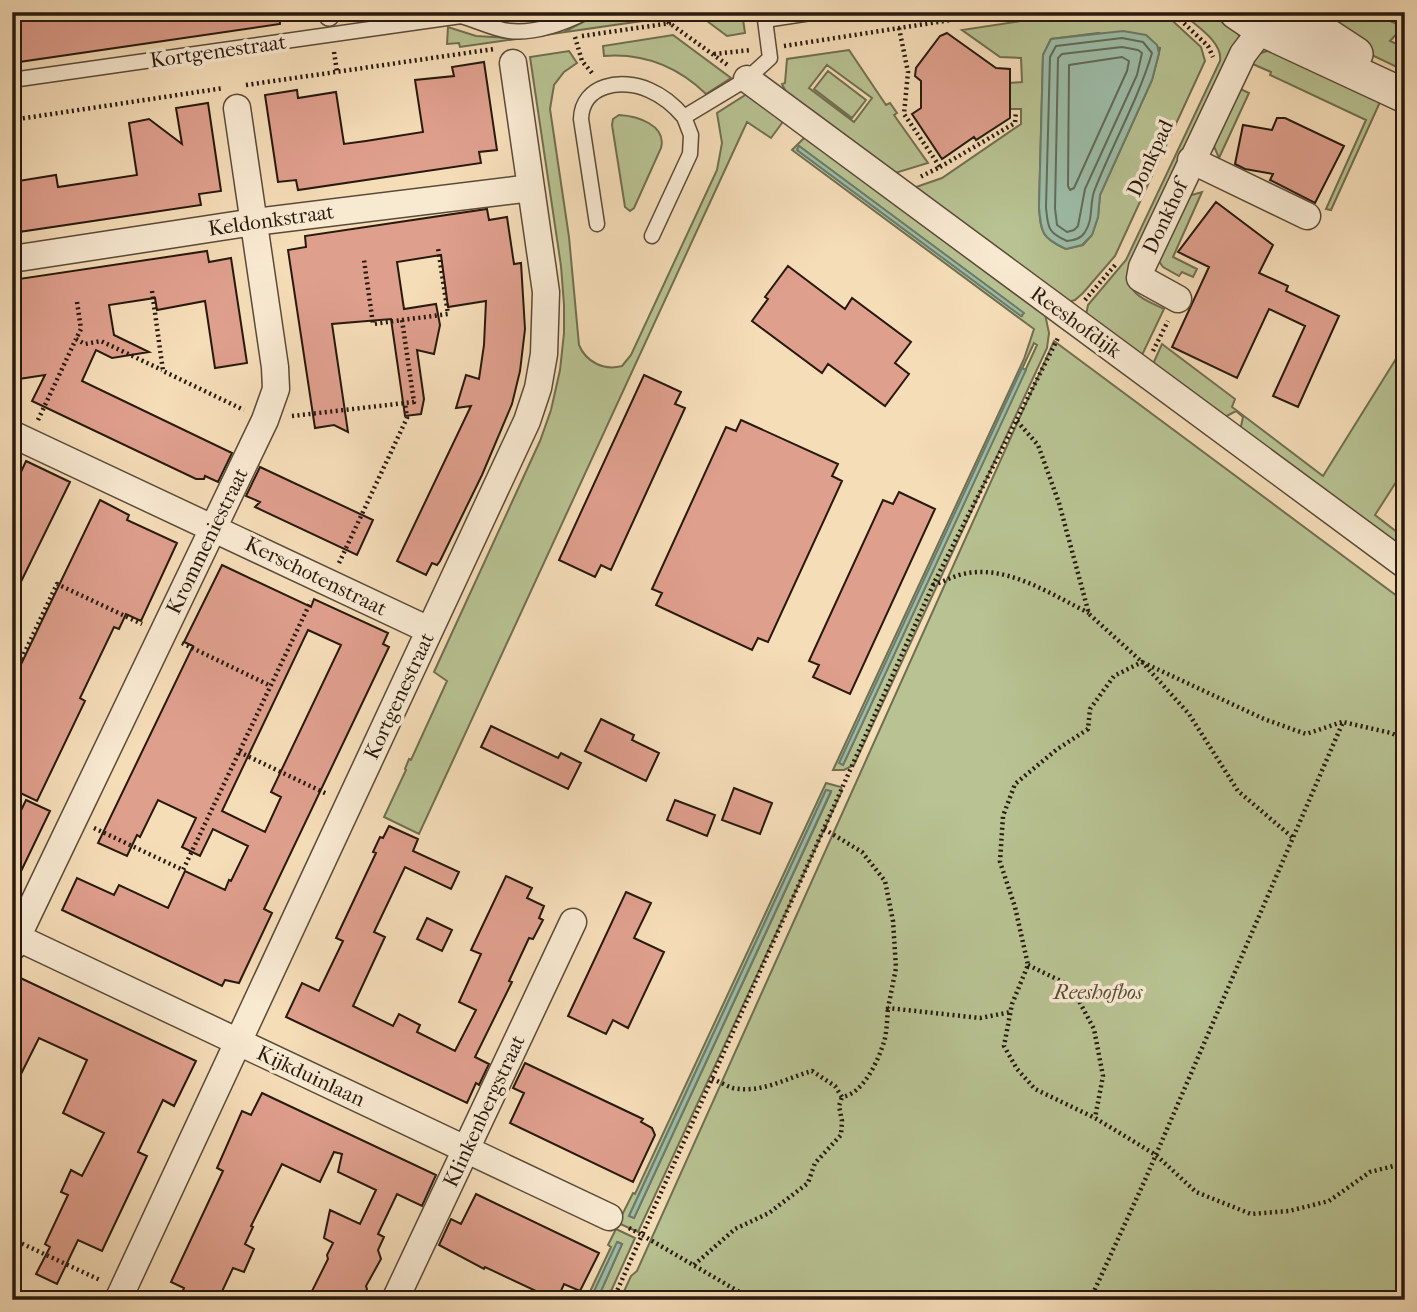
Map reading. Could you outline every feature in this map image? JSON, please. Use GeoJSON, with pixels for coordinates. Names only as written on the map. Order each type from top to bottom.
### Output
{"type":"FeatureCollection","features":[{"type":"Feature","properties":{"kind":"street"},"geometry":{"type":"LineString","coordinates":[[1292,12],[1345,48],[1405,79]]}},
{"type":"Feature","properties":{"kind":"street"},"geometry":{"type":"LineString","coordinates":[[1258,18],[1405,96]]}},
{"type":"Feature","properties":{"kind":"street","name":"Donkhof"},"geometry":{"type":"LineString","coordinates":[[1178,299],[1140,278],[1142,267],[1258,18]]}},
{"type":"Feature","properties":{"kind":"street","name":"Kortgenestraat"},"geometry":{"type":"LineString","coordinates":[[120,1295],[527,421],[538,388],[544,354],[545,292],[531,188],[506,55]]}},
{"type":"Feature","properties":{"kind":"street","name":"Reeshofdijk"},"geometry":{"type":"LineString","coordinates":[[747,79],[1405,565]]}},
{"type":"Feature","properties":{"kind":"street","name":"Krommeniestraat"},"geometry":{"type":"LineString","coordinates":[[14,940],[269,412],[276,389],[237,107]]}},
{"type":"Feature","properties":{"kind":"street","name":"Donkhof"},"geometry":{"type":"LineString","coordinates":[[1191,160],[1307,216]]}},
{"type":"Feature","properties":{"kind":"street","name":"Keldonkstraat"},"geometry":{"type":"LineString","coordinates":[[12,258],[254,222],[531,188]]}},
{"type":"Feature","properties":{"kind":"street","name":"Kerschotenstraat"},"geometry":{"type":"LineString","coordinates":[[20,438],[429,631]]}},
{"type":"Feature","properties":{"kind":"street","name":"Klinkenbergstraat"},"geometry":{"type":"LineString","coordinates":[[395,1300],[573,922]]}},
{"type":"Feature","properties":{"kind":"street","name":"Kijkduinlaan"},"geometry":{"type":"LineString","coordinates":[[14,940],[237,1041],[609,1217]]}},
{"type":"Feature","properties":{"kind":"lane","name":"Kortgenestraat"},"geometry":{"type":"LineString","coordinates":[[12,80],[461,16],[509,31],[541,28],[586,12]]}},
{"type":"Feature","properties":{"kind":"lane"},"geometry":{"type":"LineString","coordinates":[[684,117],[747,79],[770,58],[765,16],[817,12]]}},
{"type":"Feature","properties":{"kind":"lane"},"geometry":{"type":"LineString","coordinates":[[597,224],[581,108],[590,94],[603,87],[619,84],[648,89],[675,107],[684,117],[691,135],[690,153],[652,236]]}},
{"type":"Feature","properties":{"kind":"path"},"geometry":{"type":"LineString","coordinates":[[654,12],[714,54],[1002,12]]}},
{"type":"Feature","properties":{"kind":"path"},"geometry":{"type":"LineString","coordinates":[[1172,12],[1208,46],[1213,60],[1210,67]]}},
{"type":"Feature","properties":{"kind":"path"},"geometry":{"type":"LineString","coordinates":[[571,19],[582,61],[603,87]]}},
{"type":"Feature","properties":{"kind":"path"},"geometry":{"type":"LineString","coordinates":[[562,38],[671,23]]}},
{"type":"Feature","properties":{"kind":"path"},"geometry":{"type":"LineString","coordinates":[[899,28],[908,72],[904,114],[940,167]]}},
{"type":"Feature","properties":{"kind":"path"},"geometry":{"type":"LineString","coordinates":[[12,120],[506,55]]}},
{"type":"Feature","properties":{"kind":"path"},"geometry":{"type":"LineString","coordinates":[[897,188],[940,167],[1015,123],[1016,111]]}},
{"type":"Feature","properties":{"kind":"path"},"geometry":{"type":"LineString","coordinates":[[402,320],[448,314],[438,248]]}},
{"type":"Feature","properties":{"kind":"path"},"geometry":{"type":"LineString","coordinates":[[612,1300],[933,586],[1069,317],[1121,257]]}},
{"type":"Feature","properties":{"kind":"path"},"geometry":{"type":"LineString","coordinates":[[1144,371],[1178,299]]}},
{"type":"Feature","properties":{"kind":"path"},"geometry":{"type":"LineString","coordinates":[[20,438],[81,329],[77,302]]}},
{"type":"Feature","properties":{"kind":"path"},"geometry":{"type":"LineString","coordinates":[[76,339],[85,344],[101,341],[163,371]]}},
{"type":"Feature","properties":{"kind":"path"},"geometry":{"type":"LineString","coordinates":[[74,818],[183,870],[271,686],[407,418],[405,403]]}},
{"type":"Feature","properties":{"kind":"path"},"geometry":{"type":"LineString","coordinates":[[1017,421],[1038,444],[1059,503],[1089,614]]}},
{"type":"Feature","properties":{"kind":"path"},"geometry":{"type":"LineString","coordinates":[[933,586],[961,575],[989,572],[1025,581],[1089,614],[1142,662],[1189,714],[1238,791],[1292,837]]}},
{"type":"Feature","properties":{"kind":"path"},"geometry":{"type":"LineString","coordinates":[[12,679],[57,584],[271,686]]}},
{"type":"Feature","properties":{"kind":"path"},"geometry":{"type":"LineString","coordinates":[[1142,662],[1264,719],[1306,734],[1343,722],[1405,739]]}},
{"type":"Feature","properties":{"kind":"path"},"geometry":{"type":"LineString","coordinates":[[1142,662],[1114,676],[1090,709],[1088,729],[1056,750],[1015,784],[1003,816],[1000,862],[1015,907],[1027,965],[1011,1013],[1004,1046],[1017,1069],[1035,1089],[1095,1118],[1156,1155],[1196,1192],[1251,1214],[1289,1212],[1329,1201],[1370,1172],[1405,1163]]}},
{"type":"Feature","properties":{"kind":"path"},"geometry":{"type":"LineString","coordinates":[[1090,1300],[1156,1155],[1343,722]]}},
{"type":"Feature","properties":{"kind":"path"},"geometry":{"type":"LineString","coordinates":[[239,752],[348,804]]}},
{"type":"Feature","properties":{"kind":"path"},"geometry":{"type":"LineString","coordinates":[[694,1265],[734,1229],[769,1213],[808,1182],[815,1163],[841,1135],[839,1105],[842,1097],[857,1091],[878,1058],[885,1039],[896,968],[893,921],[885,881],[862,852],[824,829]]}},
{"type":"Feature","properties":{"kind":"path"},"geometry":{"type":"LineString","coordinates":[[1027,965],[1071,986],[1094,1029],[1103,1076],[1095,1118]]}},
{"type":"Feature","properties":{"kind":"path"},"geometry":{"type":"LineString","coordinates":[[888,1008],[980,1018],[1011,1013]]}},
{"type":"Feature","properties":{"kind":"path"},"geometry":{"type":"LineString","coordinates":[[712,1079],[734,1088],[755,1087],[777,1084],[812,1071],[835,1086],[842,1097]]}},
{"type":"Feature","properties":{"kind":"path"},"geometry":{"type":"LineString","coordinates":[[609,1217],[753,1300]]}},
{"type":"Feature","properties":{"kind":"path"},"geometry":{"type":"LineString","coordinates":[[12,1239],[120,1295]]}},
{"type":"Feature","properties":{"kind":"green space"},"geometry":{"type":"Polygon","coordinates":[[[602,12],[639,12],[649,20],[460,47],[459,43],[447,44],[448,27],[476,36],[511,38],[564,32],[602,12]]]}},
{"type":"Feature","properties":{"kind":"green space"},"geometry":{"type":"Polygon","coordinates":[[[695,12],[742,12],[745,33],[727,36],[695,12]]]}},
{"type":"Feature","properties":{"kind":"green space"},"geometry":{"type":"Polygon","coordinates":[[[1080,12],[1163,12],[1201,47],[1205,61],[1115,256],[1075,300],[1068,302],[913,188],[942,178],[1021,124],[1021,109],[1010,109],[1010,83],[1022,82],[1021,58],[1000,57],[962,30],[1080,12]],[[1098,33],[1051,39],[1043,55],[1039,207],[1044,234],[1066,249],[1083,245],[1092,235],[1098,217],[1100,195],[1152,80],[1160,48],[1098,33]]]}},
{"type":"Feature","properties":{"kind":"green space"},"geometry":{"type":"Polygon","coordinates":[[[1181,12],[1217,12],[1238,27],[1239,37],[1129,273],[1129,281],[1135,292],[1164,309],[1142,355],[1086,315],[1088,305],[1126,260],[1220,61],[1220,54],[1212,40],[1181,12]]]}},
{"type":"Feature","properties":{"kind":"green space"},"geometry":{"type":"Polygon","coordinates":[[[1301,12],[1342,12],[1343,17],[1366,13],[1403,27],[1390,41],[1405,48],[1405,71],[1355,47],[1301,12]]]}},
{"type":"Feature","properties":{"kind":"green space"},"geometry":{"type":"Polygon","coordinates":[[[673,35],[731,78],[706,94],[684,76],[659,64],[632,57],[604,56],[603,46],[673,35]]]}},
{"type":"Feature","properties":{"kind":"green space"},"geometry":{"type":"Polygon","coordinates":[[[1273,49],[1405,109],[1405,113],[1380,102],[1331,210],[1326,209],[1366,120],[1248,62],[1252,56],[1273,49]]]}},
{"type":"Feature","properties":{"kind":"green space"},"geometry":{"type":"Polygon","coordinates":[[[849,50],[886,105],[890,103],[897,113],[894,115],[928,163],[892,174],[786,92],[782,84],[785,83],[787,59],[849,50]],[[827,65],[809,88],[854,122],[872,98],[827,65]]]}},
{"type":"Feature","properties":{"kind":"green space"},"geometry":{"type":"Polygon","coordinates":[[[569,51],[577,63],[564,72],[554,85],[550,109],[569,237],[579,345],[586,356],[596,364],[622,366],[631,355],[717,170],[722,143],[717,113],[750,92],[782,115],[782,123],[771,138],[747,122],[419,834],[384,817],[447,681],[434,672],[540,441],[551,410],[560,370],[564,333],[561,266],[530,57],[569,51]]]}},
{"type":"Feature","properties":{"kind":"green space"},"geometry":{"type":"Polygon","coordinates":[[[828,71],[866,100],[852,118],[814,89],[828,71]]]}},
{"type":"Feature","properties":{"kind":"green space"},"geometry":{"type":"Polygon","coordinates":[[[1236,87],[1249,93],[1219,158],[1213,144],[1236,87]]]}},
{"type":"Feature","properties":{"kind":"green space"},"geometry":{"type":"Polygon","coordinates":[[[619,115],[649,123],[660,133],[662,140],[661,148],[634,208],[630,211],[625,207],[612,125],[613,119],[619,115]]]}},
{"type":"Feature","properties":{"kind":"green space"},"geometry":{"type":"Polygon","coordinates":[[[806,136],[1045,314],[1049,333],[1047,348],[854,765],[844,770],[833,770],[1024,359],[1034,329],[792,150],[806,136]],[[799,146],[797,150],[1022,316],[1023,313],[799,146]],[[1034,343],[840,763],[843,765],[1037,345],[1034,343]]]}},
{"type":"Feature","properties":{"kind":"green space"},"geometry":{"type":"Polygon","coordinates":[[[1202,192],[1173,257],[1197,269],[1193,277],[1182,272],[1179,276],[1163,267],[1158,260],[1188,196],[1202,192]]]}},
{"type":"Feature","properties":{"kind":"green space","name":"Reeshofbos"},"geometry":{"type":"Polygon","coordinates":[[[1054,341],[1405,602],[1405,1300],[620,1300],[631,1276],[637,1271],[1054,341]]]}},
{"type":"Feature","properties":{"kind":"green space"},"geometry":{"type":"Polygon","coordinates":[[[1162,344],[1235,399],[1232,407],[1323,476],[1399,354],[1405,357],[1405,468],[1375,515],[1402,536],[1394,546],[1293,466],[1240,431],[1243,417],[1236,411],[1223,418],[1153,364],[1162,344]]]}},
{"type":"Feature","properties":{"kind":"green space"},"geometry":{"type":"Polygon","coordinates":[[[826,783],[841,787],[842,791],[638,1232],[618,1223],[633,1193],[635,1194],[826,783]],[[826,790],[629,1216],[634,1218],[831,792],[826,790]]]}},
{"type":"Feature","properties":{"kind":"green space"},"geometry":{"type":"Polygon","coordinates":[[[616,1229],[635,1238],[607,1300],[597,1300],[622,1244],[618,1242],[590,1300],[586,1300],[611,1247],[608,1245],[616,1229]]]}},
{"type":"Feature","properties":{"kind":"water"},"geometry":{"type":"Polygon","coordinates":[[[1123,31],[1146,35],[1157,45],[1159,53],[1152,80],[1100,195],[1098,217],[1092,235],[1082,245],[1066,249],[1047,238],[1040,216],[1043,55],[1051,39],[1123,31]]]}},
{"type":"Feature","properties":{"kind":"water"},"geometry":{"type":"Polygon","coordinates":[[[799,146],[1024,313],[1021,316],[797,150],[799,146]]]}},
{"type":"Feature","properties":{"kind":"water"},"geometry":{"type":"Polygon","coordinates":[[[1022,368],[1026,370],[843,765],[839,763],[1022,368]]]}},
{"type":"Feature","properties":{"kind":"water"},"geometry":{"type":"Polygon","coordinates":[[[826,790],[831,791],[634,1218],[629,1216],[826,790]]]}},
{"type":"Feature","properties":{"kind":"water"},"geometry":{"type":"Polygon","coordinates":[[[617,1242],[622,1244],[597,1300],[590,1300],[617,1242]]]}},
{"type":"Feature","properties":{"kind":"building"},"geometry":{"type":"Polygon","coordinates":[[[12,12],[279,12],[280,24],[12,63],[12,12]]]}},
{"type":"Feature","properties":{"kind":"building"},"geometry":{"type":"Polygon","coordinates":[[[947,33],[996,68],[1010,69],[1010,118],[976,140],[974,137],[942,159],[912,114],[921,108],[921,81],[915,76],[916,68],[940,36],[947,33]]]}},
{"type":"Feature","properties":{"kind":"building"},"geometry":{"type":"Polygon","coordinates":[[[484,62],[497,150],[479,152],[481,163],[298,190],[296,180],[278,182],[265,95],[297,90],[298,98],[336,92],[344,144],[366,141],[423,132],[415,80],[454,76],[452,67],[484,62]]]}},
{"type":"Feature","properties":{"kind":"building"},"geometry":{"type":"Polygon","coordinates":[[[208,103],[221,191],[199,194],[201,205],[12,233],[12,182],[56,175],[58,187],[137,175],[129,123],[149,119],[182,144],[176,108],[208,103]]]}},
{"type":"Feature","properties":{"kind":"building"},"geometry":{"type":"Polygon","coordinates":[[[1277,118],[1285,118],[1344,146],[1315,203],[1270,180],[1273,174],[1245,169],[1235,164],[1243,125],[1272,130],[1277,118]]]}},
{"type":"Feature","properties":{"kind":"building"},"geometry":{"type":"Polygon","coordinates":[[[1216,202],[1273,245],[1259,273],[1288,286],[1286,291],[1339,316],[1298,407],[1273,396],[1305,326],[1269,309],[1237,378],[1172,347],[1209,267],[1178,252],[1216,202]]]}},
{"type":"Feature","properties":{"kind":"building"},"geometry":{"type":"Polygon","coordinates":[[[487,209],[489,220],[507,217],[514,264],[521,263],[525,329],[520,371],[512,404],[482,475],[440,561],[437,565],[432,563],[426,575],[397,561],[471,406],[456,408],[466,375],[479,379],[486,301],[448,307],[441,255],[397,262],[404,309],[436,304],[440,325],[434,354],[417,350],[424,399],[421,414],[405,416],[391,319],[332,324],[348,432],[334,425],[315,428],[288,250],[306,247],[305,236],[487,209]]]}},
{"type":"Feature","properties":{"kind":"building"},"geometry":{"type":"Polygon","coordinates":[[[207,251],[209,262],[231,258],[247,363],[215,368],[205,301],[157,310],[155,298],[109,305],[114,335],[149,352],[112,358],[96,350],[82,381],[232,453],[218,482],[205,476],[204,479],[196,479],[32,401],[45,375],[12,380],[12,280],[207,251]]]}},
{"type":"Feature","properties":{"kind":"building"},"geometry":{"type":"Polygon","coordinates":[[[788,266],[845,309],[852,298],[911,342],[895,363],[909,374],[885,406],[828,364],[822,373],[752,321],[768,299],[765,297],[788,266]]]}},
{"type":"Feature","properties":{"kind":"building"},"geometry":{"type":"Polygon","coordinates":[[[644,375],[681,392],[675,404],[685,408],[611,570],[601,565],[595,577],[559,560],[644,375]]]}},
{"type":"Feature","properties":{"kind":"building"},"geometry":{"type":"Polygon","coordinates":[[[741,420],[838,464],[832,476],[842,481],[768,642],[758,638],[752,650],[656,605],[662,593],[652,589],[726,427],[736,431],[741,420]]]}},
{"type":"Feature","properties":{"kind":"building"},"geometry":{"type":"Polygon","coordinates":[[[26,461],[70,482],[12,600],[12,468],[21,472],[26,461]]]}},
{"type":"Feature","properties":{"kind":"building"},"geometry":{"type":"Polygon","coordinates":[[[260,467],[373,520],[357,555],[255,507],[260,502],[246,496],[260,467]]]}},
{"type":"Feature","properties":{"kind":"building"},"geometry":{"type":"Polygon","coordinates":[[[899,492],[935,509],[850,694],[813,677],[819,665],[809,661],[883,500],[893,504],[899,492]]]}},
{"type":"Feature","properties":{"kind":"building"},"geometry":{"type":"Polygon","coordinates":[[[100,500],[129,515],[127,520],[177,543],[141,621],[126,614],[119,629],[114,627],[80,698],[85,701],[37,801],[12,789],[12,683],[100,500]]]}},
{"type":"Feature","properties":{"kind":"building"},"geometry":{"type":"Polygon","coordinates":[[[222,565],[311,607],[314,599],[388,633],[383,644],[389,647],[264,909],[272,913],[239,983],[225,980],[222,986],[62,910],[77,878],[114,895],[119,885],[168,908],[185,871],[225,890],[248,846],[213,829],[200,856],[182,847],[196,818],[158,800],[140,837],[137,835],[127,856],[98,843],[193,646],[184,642],[222,565]],[[308,630],[222,811],[265,832],[281,797],[271,792],[341,645],[308,630]]]}},
{"type":"Feature","properties":{"kind":"building"},"geometry":{"type":"Polygon","coordinates":[[[601,719],[634,735],[632,740],[659,753],[646,781],[585,751],[601,719]]]}},
{"type":"Feature","properties":{"kind":"building"},"geometry":{"type":"Polygon","coordinates":[[[491,726],[558,758],[561,753],[581,763],[568,789],[481,747],[491,726]]]}},
{"type":"Feature","properties":{"kind":"building"},"geometry":{"type":"Polygon","coordinates":[[[734,788],[772,803],[760,834],[722,820],[734,788]]]}},
{"type":"Feature","properties":{"kind":"building"},"geometry":{"type":"Polygon","coordinates":[[[26,800],[50,811],[12,890],[12,829],[26,800]]]}},
{"type":"Feature","properties":{"kind":"building"},"geometry":{"type":"Polygon","coordinates":[[[675,800],[715,815],[707,836],[667,820],[675,800]]]}},
{"type":"Feature","properties":{"kind":"building"},"geometry":{"type":"Polygon","coordinates":[[[389,826],[418,839],[413,851],[459,872],[451,889],[405,867],[374,932],[385,937],[353,1006],[393,1026],[399,1014],[420,1025],[417,1032],[455,1051],[476,1010],[459,1002],[481,954],[471,950],[506,876],[532,888],[527,898],[544,906],[539,918],[543,920],[533,939],[529,938],[509,981],[512,982],[475,1057],[489,1064],[467,1103],[286,1017],[302,983],[319,991],[343,941],[336,938],[376,853],[373,852],[380,837],[383,838],[389,826]]]}},
{"type":"Feature","properties":{"kind":"building"},"geometry":{"type":"Polygon","coordinates":[[[626,892],[651,903],[634,938],[664,952],[628,1028],[613,1020],[606,1034],[568,1016],[626,892]]]}},
{"type":"Feature","properties":{"kind":"building"},"geometry":{"type":"Polygon","coordinates":[[[427,918],[452,930],[442,951],[417,939],[427,918]]]}},
{"type":"Feature","properties":{"kind":"building"},"geometry":{"type":"Polygon","coordinates":[[[12,974],[196,1061],[174,1106],[163,1100],[138,1152],[147,1156],[102,1251],[78,1240],[57,1284],[36,1274],[50,1247],[45,1244],[68,1195],[61,1192],[71,1170],[82,1176],[104,1133],[63,1113],[87,1060],[39,1038],[12,1092],[12,974]]]}},
{"type":"Feature","properties":{"kind":"building"},"geometry":{"type":"Polygon","coordinates":[[[525,1063],[643,1119],[641,1122],[652,1128],[655,1135],[633,1182],[510,1123],[524,1093],[513,1088],[525,1063]]]}},
{"type":"Feature","properties":{"kind":"building"},"geometry":{"type":"Polygon","coordinates":[[[262,1093],[436,1175],[422,1206],[397,1194],[378,1234],[384,1237],[378,1250],[381,1259],[366,1286],[362,1300],[324,1300],[311,1293],[333,1243],[324,1238],[330,1210],[360,1224],[376,1190],[338,1172],[342,1154],[334,1152],[320,1182],[282,1164],[251,1226],[253,1227],[245,1244],[254,1249],[244,1272],[233,1268],[218,1300],[179,1300],[184,1288],[171,1282],[223,1171],[217,1168],[242,1111],[251,1115],[262,1093]]]}},
{"type":"Feature","properties":{"kind":"building"},"geometry":{"type":"Polygon","coordinates":[[[476,1194],[599,1253],[580,1291],[564,1284],[555,1300],[485,1267],[484,1269],[439,1245],[451,1219],[461,1224],[476,1194]]]}}]}
